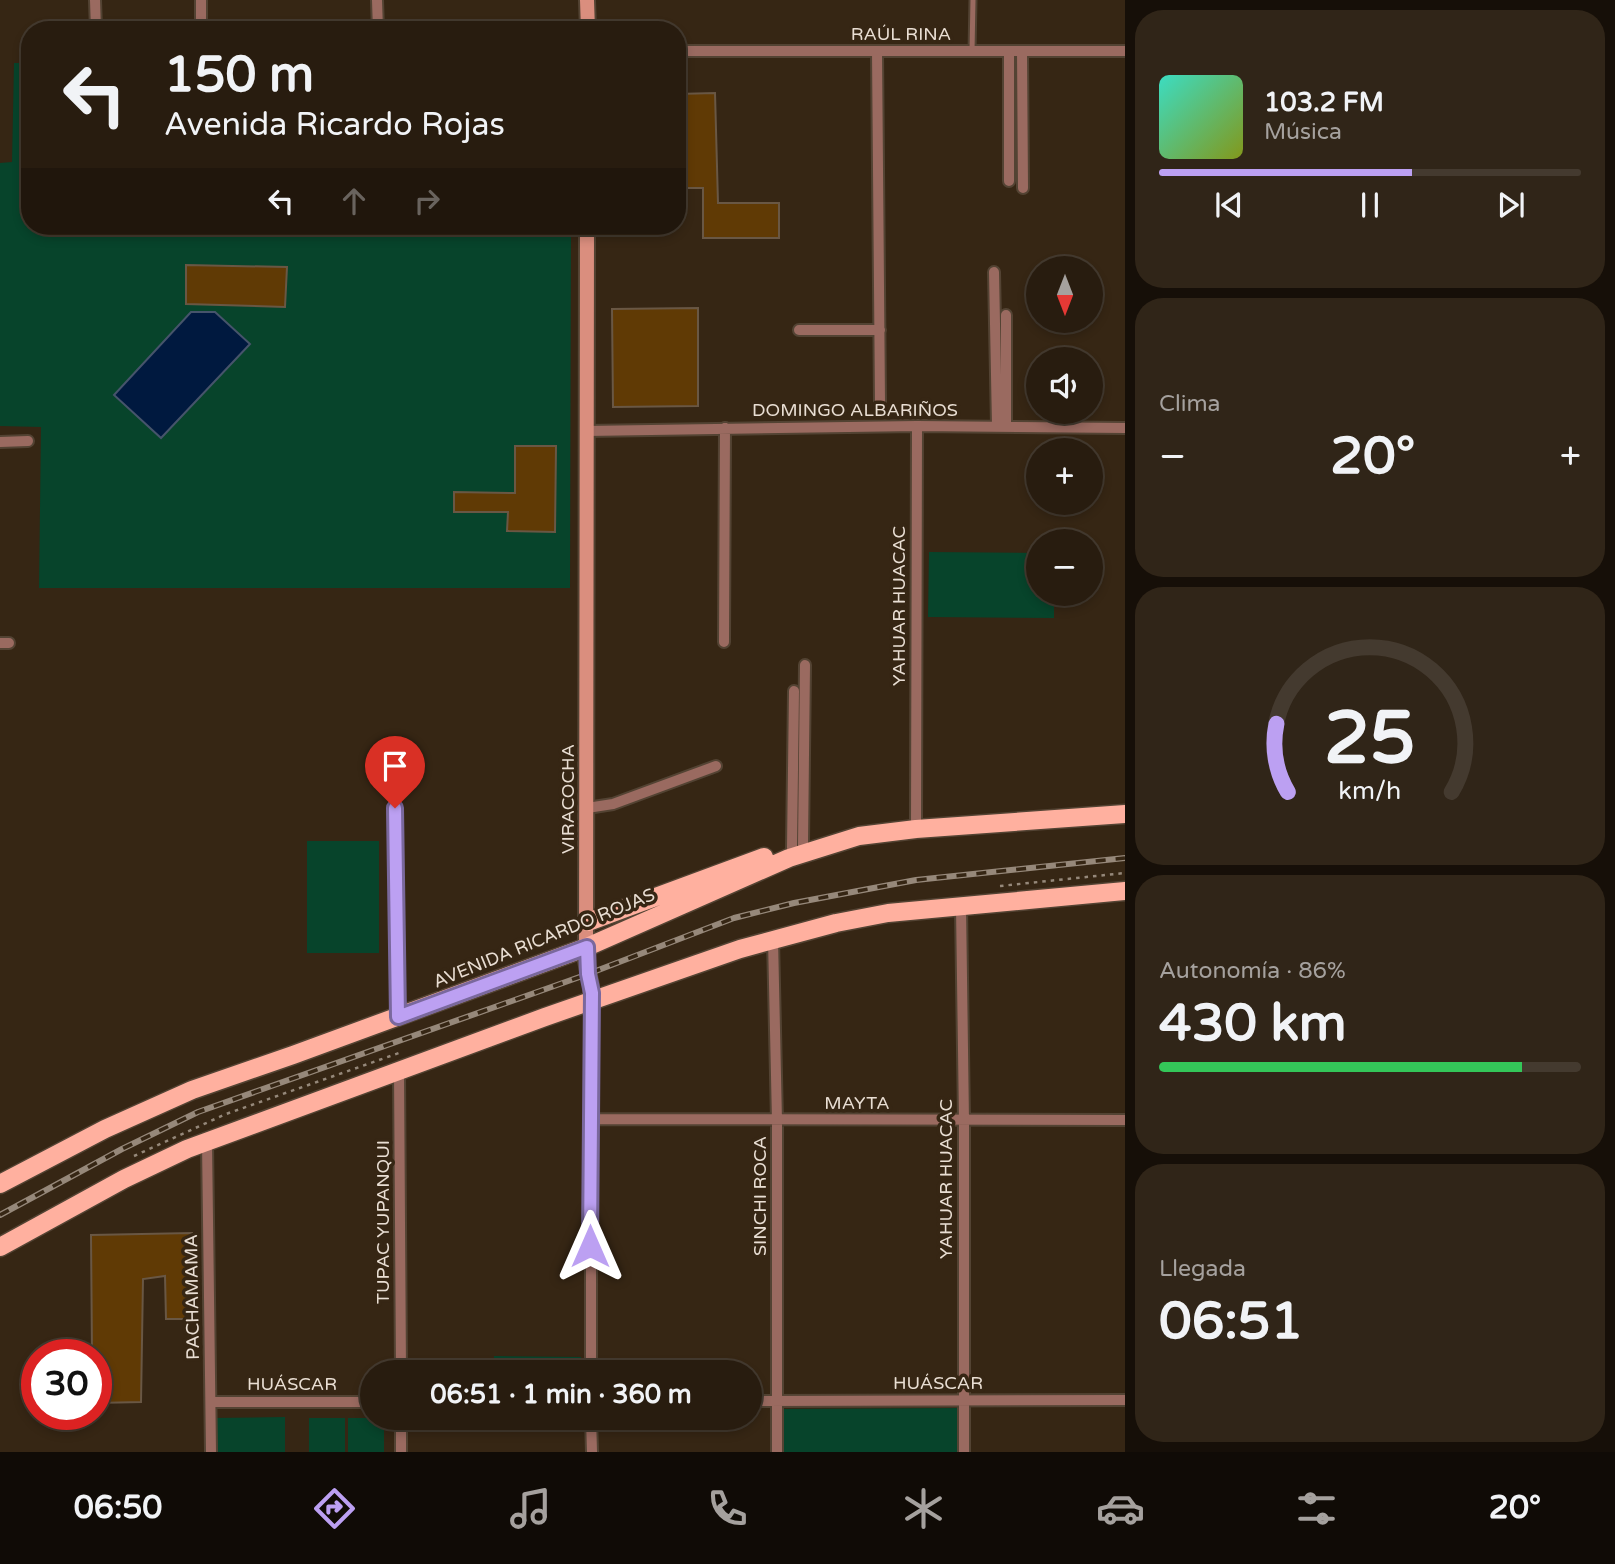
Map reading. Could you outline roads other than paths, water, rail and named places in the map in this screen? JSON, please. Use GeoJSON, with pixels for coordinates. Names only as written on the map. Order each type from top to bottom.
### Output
{"type":"FeatureCollection","features":[{"type":"Feature","properties":{"kind":"main road"},"geometry":{"type":"LineString","coordinates":[[587,0],[588,21]]}},
{"type":"Feature","properties":{"kind":"main road","name":"VIRACOCHA"},"geometry":{"type":"LineString","coordinates":[[587,235],[587,947],[591,1001]]}},
{"type":"Feature","properties":{"kind":"main road","name":"AVENIDA RICARDO ROJAS"},"geometry":{"type":"LineString","coordinates":[[0,1184],[148,1108],[587,947],[772,865],[859,836],[916,829],[1125,814]]}},
{"type":"Feature","properties":{"kind":"main road"},"geometry":{"type":"LineString","coordinates":[[588,922],[797,846],[859,836]]}},
{"type":"Feature","properties":{"kind":"main road"},"geometry":{"type":"LineString","coordinates":[[0,1247],[147,1167],[207,1142],[591,1001],[773,939],[859,918],[913,910],[1125,891]]}},
{"type":"Feature","properties":{"kind":"street"},"geometry":{"type":"LineString","coordinates":[[95,0],[96,21]]}},
{"type":"Feature","properties":{"kind":"street"},"geometry":{"type":"LineString","coordinates":[[201,0],[201,21]]}},
{"type":"Feature","properties":{"kind":"street"},"geometry":{"type":"LineString","coordinates":[[377,0],[378,21]]}},
{"type":"Feature","properties":{"kind":"street","name":"RAÚL RINA"},"geometry":{"type":"LineString","coordinates":[[686,51],[1125,51]]}},
{"type":"Feature","properties":{"kind":"street"},"geometry":{"type":"LineString","coordinates":[[877,51],[880,403]]}},
{"type":"Feature","properties":{"kind":"street"},"geometry":{"type":"LineString","coordinates":[[1009,51],[1009,181]]}},
{"type":"Feature","properties":{"kind":"street"},"geometry":{"type":"LineString","coordinates":[[1022,51],[1023,188]]}},
{"type":"Feature","properties":{"kind":"street"},"geometry":{"type":"LineString","coordinates":[[994,272],[1001,426]]}},
{"type":"Feature","properties":{"kind":"street"},"geometry":{"type":"LineString","coordinates":[[1001,426],[1006,315]]}},
{"type":"Feature","properties":{"kind":"street"},"geometry":{"type":"LineString","coordinates":[[799,330],[880,330]]}},
{"type":"Feature","properties":{"kind":"street","name":"DOMINGO ALBARIÑOS"},"geometry":{"type":"LineString","coordinates":[[586,431],[918,426],[1125,428]]}},
{"type":"Feature","properties":{"kind":"street","name":"YAHUAR HUACAC"},"geometry":{"type":"LineString","coordinates":[[916,829],[918,426]]}},
{"type":"Feature","properties":{"kind":"street"},"geometry":{"type":"LineString","coordinates":[[724,642],[725,428]]}},
{"type":"Feature","properties":{"kind":"street"},"geometry":{"type":"LineString","coordinates":[[0,442],[29,442]]}},
{"type":"Feature","properties":{"kind":"street"},"geometry":{"type":"LineString","coordinates":[[797,846],[805,665]]}},
{"type":"Feature","properties":{"kind":"street"},"geometry":{"type":"LineString","coordinates":[[794,691],[797,846]]}},
{"type":"Feature","properties":{"kind":"street"},"geometry":{"type":"LineString","coordinates":[[587,808],[613,804],[716,766]]}},
{"type":"Feature","properties":{"kind":"street"},"geometry":{"type":"LineString","coordinates":[[395,808],[398,1017]]}},
{"type":"Feature","properties":{"kind":"street","name":"YAHUAR HUACAC"},"geometry":{"type":"LineString","coordinates":[[961,906],[964,1452]]}},
{"type":"Feature","properties":{"kind":"street","name":"SINCHI ROCA"},"geometry":{"type":"LineString","coordinates":[[773,939],[777,1121],[777,1452]]}},
{"type":"Feature","properties":{"kind":"street","name":"VIRACOCHA"},"geometry":{"type":"LineString","coordinates":[[591,1001],[591,1360]]}},
{"type":"Feature","properties":{"kind":"street","name":"TUPAC YUPANQUI"},"geometry":{"type":"LineString","coordinates":[[399,1071],[401,1360]]}},
{"type":"Feature","properties":{"kind":"street","name":"MAYTA"},"geometry":{"type":"LineString","coordinates":[[590,1119],[1125,1119]]}},
{"type":"Feature","properties":{"kind":"street","name":"PACHAMAMA"},"geometry":{"type":"LineString","coordinates":[[207,1142],[211,1452]]}},
{"type":"Feature","properties":{"kind":"street","name":"HUÁSCAR"},"geometry":{"type":"LineString","coordinates":[[762,1401],[1125,1401]]}},
{"type":"Feature","properties":{"kind":"street","name":"HUÁSCAR"},"geometry":{"type":"LineString","coordinates":[[212,1402],[360,1402]]}},
{"type":"Feature","properties":{"kind":"street"},"geometry":{"type":"LineString","coordinates":[[401,1430],[401,1452]]}},
{"type":"Feature","properties":{"kind":"street"},"geometry":{"type":"LineString","coordinates":[[592,1430],[592,1452]]}},
{"type":"Feature","properties":{"kind":"lane"},"geometry":{"type":"LineString","coordinates":[[972,51],[973,0]]}},
{"type":"Feature","properties":{"kind":"water"},"geometry":{"type":"Polygon","coordinates":[[[191,312],[215,312],[250,344],[161,438],[114,395],[191,312]]]}},
{"type":"Feature","properties":{"kind":"railway"},"geometry":{"type":"LineString","coordinates":[[0,1215],[122,1149],[198,1112],[588,974],[734,918],[794,903],[916,880],[1125,858]]}}]}
